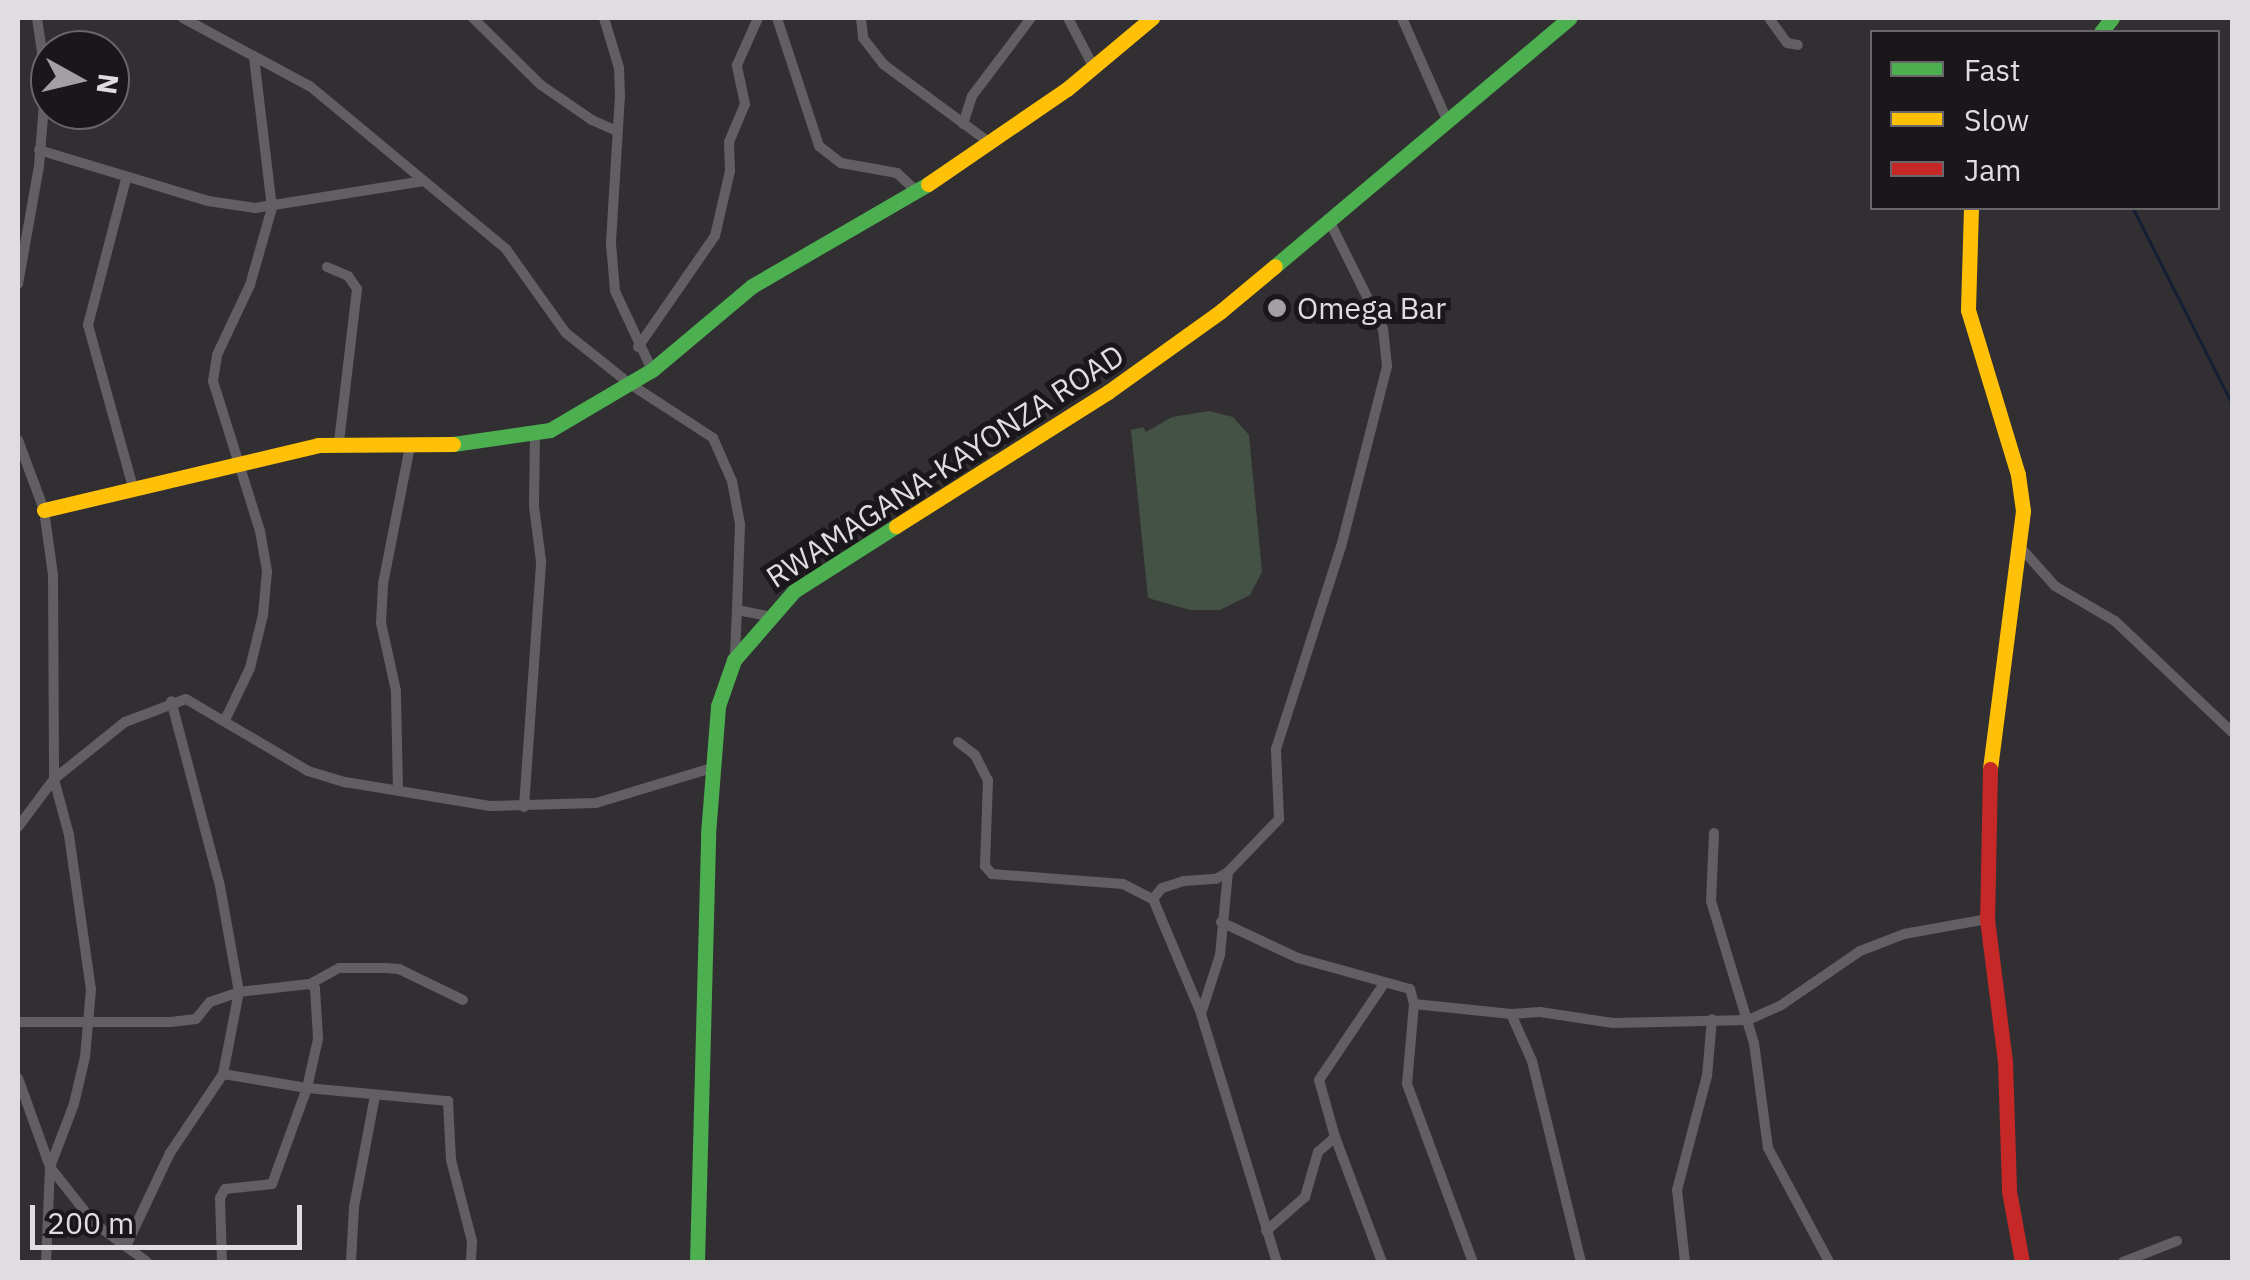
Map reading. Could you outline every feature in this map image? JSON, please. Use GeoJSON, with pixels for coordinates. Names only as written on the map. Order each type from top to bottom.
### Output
{"type":"FeatureCollection","features":[{"type":"Feature","properties":{"kind":"main road"},"geometry":{"type":"LineString","coordinates":[[44,510],[338,444],[410,447],[535,435],[652,370],[752,286],[916,192],[990,144],[1152,18]]}},
{"type":"Feature","properties":{"kind":"main road","name":"RWAMAGANA-KAYONZA ROAD"},"geometry":{"type":"LineString","coordinates":[[697,1262],[712,768],[718,706],[734,660],[794,591],[1148,366],[1330,222],[1570,18]]}},
{"type":"Feature","properties":{"kind":"main road"},"geometry":{"type":"LineString","coordinates":[[1972,210],[1968,310],[2022,492],[2021,548],[1990,752],[1986,919],[2005,1061],[2009,1191],[2022,1262]]}},
{"type":"Feature","properties":{"kind":"street"},"geometry":{"type":"LineString","coordinates":[[18,284],[46,80],[37,18]]}},
{"type":"Feature","properties":{"kind":"street"},"geometry":{"type":"LineString","coordinates":[[183,18],[310,87],[506,248],[566,334],[630,384],[714,438],[723,456],[740,524],[734,660]]}},
{"type":"Feature","properties":{"kind":"street"},"geometry":{"type":"LineString","coordinates":[[473,18],[541,85],[592,120],[617,131]]}},
{"type":"Feature","properties":{"kind":"street"},"geometry":{"type":"LineString","coordinates":[[604,18],[618,68],[610,244],[616,291],[638,347],[652,370]]}},
{"type":"Feature","properties":{"kind":"street"},"geometry":{"type":"LineString","coordinates":[[638,347],[715,236],[730,171],[729,142],[745,104],[737,65],[758,18]]}},
{"type":"Feature","properties":{"kind":"street"},"geometry":{"type":"LineString","coordinates":[[777,18],[806,112],[828,158],[898,173],[916,192]]}},
{"type":"Feature","properties":{"kind":"street"},"geometry":{"type":"LineString","coordinates":[[861,18],[863,38],[883,64],[990,144]]}},
{"type":"Feature","properties":{"kind":"street"},"geometry":{"type":"LineString","coordinates":[[963,124],[972,96],[1031,18]]}},
{"type":"Feature","properties":{"kind":"street"},"geometry":{"type":"LineString","coordinates":[[1068,18],[1093,66]]}},
{"type":"Feature","properties":{"kind":"street"},"geometry":{"type":"LineString","coordinates":[[1402,18],[1448,120]]}},
{"type":"Feature","properties":{"kind":"street"},"geometry":{"type":"LineString","coordinates":[[1769,18],[1787,43],[1798,45]]}},
{"type":"Feature","properties":{"kind":"street"},"geometry":{"type":"LineString","coordinates":[[225,720],[250,668],[263,616],[267,571],[240,465],[213,381],[213,367],[250,284],[272,208],[254,56]]}},
{"type":"Feature","properties":{"kind":"street"},"geometry":{"type":"LineString","coordinates":[[39,150],[208,202],[272,208],[424,181]]}},
{"type":"Feature","properties":{"kind":"street"},"geometry":{"type":"LineString","coordinates":[[126,179],[88,325],[134,491]]}},
{"type":"Feature","properties":{"kind":"street"},"geometry":{"type":"LineString","coordinates":[[1153,899],[1162,888],[1184,881],[1216,879],[1228,872],[1279,819],[1276,749],[1341,547],[1387,366],[1383,329],[1330,222]]}},
{"type":"Feature","properties":{"kind":"street"},"geometry":{"type":"LineString","coordinates":[[327,267],[348,276],[357,288],[338,444]]}},
{"type":"Feature","properties":{"kind":"street"},"geometry":{"type":"LineString","coordinates":[[524,807],[541,562],[534,506],[535,435]]}},
{"type":"Feature","properties":{"kind":"street"},"geometry":{"type":"LineString","coordinates":[[18,440],[44,510],[52,575],[54,779],[69,835],[91,989],[74,1104],[50,1166],[46,1262]]}},
{"type":"Feature","properties":{"kind":"street"},"geometry":{"type":"LineString","coordinates":[[398,790],[396,691],[381,622],[383,584],[410,447]]}},
{"type":"Feature","properties":{"kind":"street"},"geometry":{"type":"LineString","coordinates":[[2021,548],[2055,586],[2115,621],[2232,732]]}},
{"type":"Feature","properties":{"kind":"street"},"geometry":{"type":"LineString","coordinates":[[737,610],[770,616]]}},
{"type":"Feature","properties":{"kind":"street"},"geometry":{"type":"LineString","coordinates":[[18,827],[54,779],[126,722],[186,698],[308,770],[345,782],[490,806],[616,800],[712,768]]}},
{"type":"Feature","properties":{"kind":"street"},"geometry":{"type":"LineString","coordinates":[[126,1246],[164,1164],[223,1074],[239,992],[220,886],[172,701]]}},
{"type":"Feature","properties":{"kind":"street"},"geometry":{"type":"LineString","coordinates":[[958,742],[976,755],[988,780],[987,872],[1124,884],[1153,899],[1201,1014],[1277,1262]]}},
{"type":"Feature","properties":{"kind":"street"},"geometry":{"type":"LineString","coordinates":[[1714,832],[1711,902],[1748,1020],[1768,1148],[1830,1262]]}},
{"type":"Feature","properties":{"kind":"street"},"geometry":{"type":"LineString","coordinates":[[1201,1014],[1220,955],[1228,872]]}},
{"type":"Feature","properties":{"kind":"street"},"geometry":{"type":"LineString","coordinates":[[1414,1004],[1512,1014],[1540,1012],[1613,1022],[1748,1020],[1780,1006],[1860,951],[1904,934],[1986,919]]}},
{"type":"Feature","properties":{"kind":"street"},"geometry":{"type":"LineString","coordinates":[[1221,922],[1298,958],[1410,989],[1414,1004],[1408,1084],[1473,1262]]}},
{"type":"Feature","properties":{"kind":"street"},"geometry":{"type":"LineString","coordinates":[[18,1022],[87,1019],[163,1023],[196,1018],[210,1002],[239,992],[310,984],[339,968],[399,969],[463,1000]]}},
{"type":"Feature","properties":{"kind":"street"},"geometry":{"type":"LineString","coordinates":[[1382,1262],[1335,1138],[1320,1075],[1385,982]]}},
{"type":"Feature","properties":{"kind":"street"},"geometry":{"type":"LineString","coordinates":[[222,1262],[220,1198],[224,1189],[272,1184],[308,1088],[318,1039],[317,995],[310,984]]}},
{"type":"Feature","properties":{"kind":"street"},"geometry":{"type":"LineString","coordinates":[[1512,1014],[1532,1061],[1581,1262]]}},
{"type":"Feature","properties":{"kind":"street"},"geometry":{"type":"LineString","coordinates":[[1685,1262],[1677,1190],[1707,1076],[1712,1018]]}},
{"type":"Feature","properties":{"kind":"street"},"geometry":{"type":"LineString","coordinates":[[223,1074],[308,1088],[448,1101],[450,1160],[472,1241],[471,1262]]}},
{"type":"Feature","properties":{"kind":"street"},"geometry":{"type":"LineString","coordinates":[[18,1078],[50,1166],[94,1223],[147,1262]]}},
{"type":"Feature","properties":{"kind":"street"},"geometry":{"type":"LineString","coordinates":[[352,1262],[354,1207],[375,1096]]}},
{"type":"Feature","properties":{"kind":"street"},"geometry":{"type":"LineString","coordinates":[[1266,1231],[1305,1198],[1318,1152],[1335,1138]]}},
{"type":"Feature","properties":{"kind":"street"},"geometry":{"type":"LineString","coordinates":[[2123,1262],[2178,1241]]}},
{"type":"Feature","properties":{"kind":"green space"},"geometry":{"type":"Polygon","coordinates":[[[1209,411],[1233,417],[1249,435],[1262,572],[1250,595],[1220,610],[1190,610],[1148,598],[1131,430],[1143,427],[1146,432],[1172,417],[1209,411]]]}},
{"type":"Feature","properties":{"kind":"waterway"},"geometry":{"type":"LineString","coordinates":[[2134,210],[2232,403]]}},
{"type":"Feature","properties":{"kind":"traffic: fast"},"geometry":{"type":"LineString","coordinates":[[1275,266],[1570,18]]}},
{"type":"Feature","properties":{"kind":"traffic: fast"},"geometry":{"type":"LineString","coordinates":[[2103,30],[2112,18]]}},
{"type":"Feature","properties":{"kind":"traffic: fast"},"geometry":{"type":"LineString","coordinates":[[453,444],[550,430],[652,370],[752,286],[928,184]]}},
{"type":"Feature","properties":{"kind":"traffic: fast"},"geometry":{"type":"LineString","coordinates":[[697,1262],[708,834],[718,706],[734,660],[794,591],[896,526]]}},
{"type":"Feature","properties":{"kind":"traffic: slow"},"geometry":{"type":"LineString","coordinates":[[928,184],[1067,89],[1152,18]]}},
{"type":"Feature","properties":{"kind":"traffic: slow"},"geometry":{"type":"LineString","coordinates":[[1971,210],[1968,310],[2018,475],[2023,511],[1990,769]]}},
{"type":"Feature","properties":{"kind":"traffic: slow"},"geometry":{"type":"LineString","coordinates":[[896,526],[1108,392],[1221,311],[1275,266]]}},
{"type":"Feature","properties":{"kind":"traffic: slow"},"geometry":{"type":"LineString","coordinates":[[44,510],[318,445],[453,444]]}},
{"type":"Feature","properties":{"kind":"traffic: jam"},"geometry":{"type":"LineString","coordinates":[[1990,769],[1987,919],[2005,1061],[2009,1191],[2022,1262]]}},
{"type":"Feature","properties":{"kind":"place","name":"Omega Bar"},"geometry":{"type":"Point","coordinates":[1277,308]}}]}
